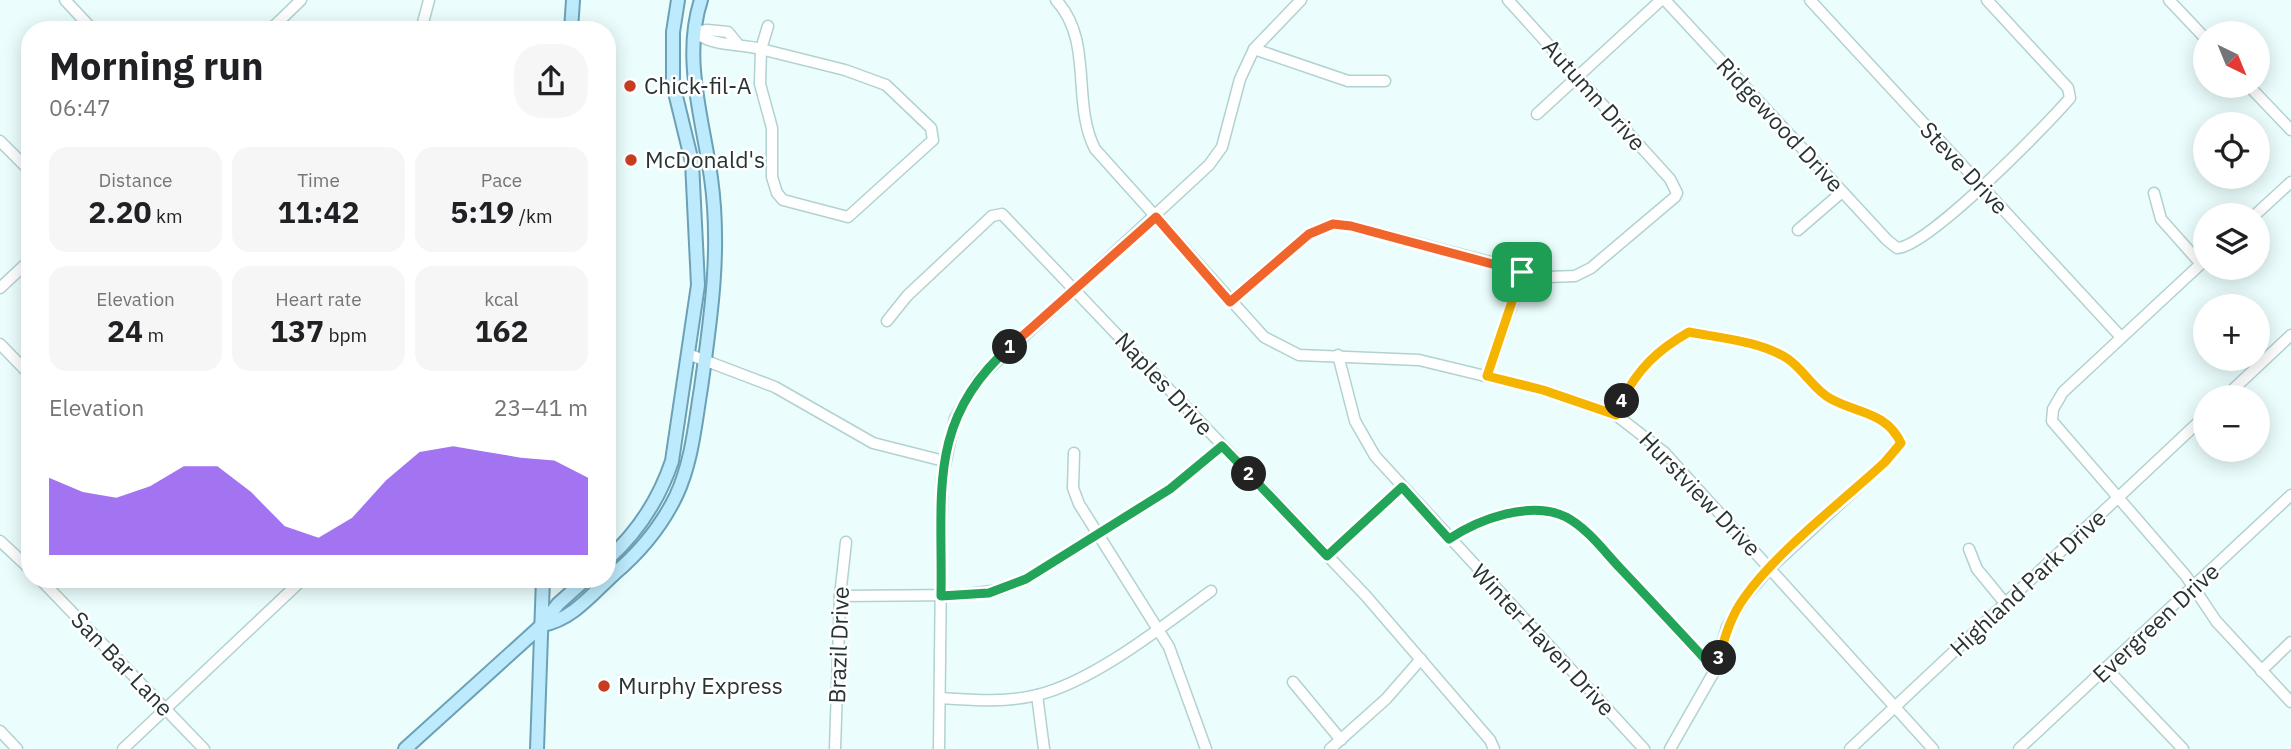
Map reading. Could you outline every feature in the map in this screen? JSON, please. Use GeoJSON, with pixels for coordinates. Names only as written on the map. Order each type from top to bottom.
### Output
{"type":"FeatureCollection","features":[{"type":"Feature","properties":{"kind":"main road"},"geometry":{"type":"LineString","coordinates":[[572,21],[573,0]]}},
{"type":"Feature","properties":{"kind":"main road"},"geometry":{"type":"LineString","coordinates":[[616,551],[649,512],[672,461],[698,285],[692,162],[674,83],[673,32],[678,0]]}},
{"type":"Feature","properties":{"kind":"main road"},"geometry":{"type":"LineString","coordinates":[[616,572],[657,530],[676,495],[691,450],[716,288],[716,226],[695,80],[694,32],[701,0]]}},
{"type":"Feature","properties":{"kind":"main road"},"geometry":{"type":"LineString","coordinates":[[673,32],[694,32]]}},
{"type":"Feature","properties":{"kind":"main road"},"geometry":{"type":"LineString","coordinates":[[537,749],[543,588]]}},
{"type":"Feature","properties":{"kind":"main road"},"geometry":{"type":"LineString","coordinates":[[405,749],[542,625],[558,604],[576,588]]}},
{"type":"Feature","properties":{"kind":"main road"},"geometry":{"type":"LineString","coordinates":[[542,625],[566,617],[598,588]]}},
{"type":"Feature","properties":{"kind":"street"},"geometry":{"type":"LineString","coordinates":[[65,0],[85,21]]}},
{"type":"Feature","properties":{"kind":"street"},"geometry":{"type":"LineString","coordinates":[[279,21],[301,0]]}},
{"type":"Feature","properties":{"kind":"street"},"geometry":{"type":"LineString","coordinates":[[423,21],[429,0]]}},
{"type":"Feature","properties":{"kind":"street","name":"Hurstview Drive"},"geometry":{"type":"LineString","coordinates":[[1056,0],[1069,18],[1076,36],[1086,132],[1095,149],[1264,337],[1287,351],[1311,356],[1419,360],[1543,390],[1616,415],[1665,453],[1933,749]]}},
{"type":"Feature","properties":{"kind":"street"},"geometry":{"type":"LineString","coordinates":[[939,749],[944,461],[955,418],[979,378],[1194,181],[1222,147],[1240,79],[1254,49],[1301,0]]}},
{"type":"Feature","properties":{"kind":"street","name":"Autumn Drive"},"geometry":{"type":"LineString","coordinates":[[1508,0],[1670,179],[1677,193],[1659,212],[1584,273],[1556,278],[1522,272]]}},
{"type":"Feature","properties":{"kind":"street"},"geometry":{"type":"LineString","coordinates":[[1537,114],[1663,0]]}},
{"type":"Feature","properties":{"kind":"street","name":"Ridgewood Drive"},"geometry":{"type":"LineString","coordinates":[[1663,0],[1897,248],[1923,237],[1981,187]]}},
{"type":"Feature","properties":{"kind":"street","name":"Steve Drive"},"geometry":{"type":"LineString","coordinates":[[1810,0],[2120,336]]}},
{"type":"Feature","properties":{"kind":"street"},"geometry":{"type":"LineString","coordinates":[[1981,187],[2061,108],[2071,94],[1987,0]]}},
{"type":"Feature","properties":{"kind":"street"},"geometry":{"type":"LineString","coordinates":[[2169,0],[2193,25]]}},
{"type":"Feature","properties":{"kind":"street"},"geometry":{"type":"LineString","coordinates":[[694,32],[706,41],[737,43],[761,49],[845,70],[886,85],[931,128],[933,140],[848,217],[783,200],[777,193],[772,177],[772,128],[760,84],[761,49],[768,26]]}},
{"type":"Feature","properties":{"kind":"street"},"geometry":{"type":"LineString","coordinates":[[1254,49],[1348,81],[1385,81]]}},
{"type":"Feature","properties":{"kind":"street"},"geometry":{"type":"LineString","coordinates":[[2260,98],[2291,130]]}},
{"type":"Feature","properties":{"kind":"street"},"geometry":{"type":"LineString","coordinates":[[0,141],[21,162]]}},
{"type":"Feature","properties":{"kind":"street"},"geometry":{"type":"LineString","coordinates":[[2268,203],[2291,182]]}},
{"type":"Feature","properties":{"kind":"street"},"geometry":{"type":"LineString","coordinates":[[1798,230],[1842,192]]}},
{"type":"Feature","properties":{"kind":"street"},"geometry":{"type":"LineString","coordinates":[[2154,193],[2161,219],[2193,252]]}},
{"type":"Feature","properties":{"kind":"street","name":"Naples Drive"},"geometry":{"type":"LineString","coordinates":[[887,320],[906,296],[996,213],[1004,216],[1327,556],[1421,659],[1494,749]]}},
{"type":"Feature","properties":{"kind":"street"},"geometry":{"type":"LineString","coordinates":[[1230,302],[1309,234],[1333,224],[1351,226],[1522,272],[1487,376]]}},
{"type":"Feature","properties":{"kind":"street"},"geometry":{"type":"LineString","coordinates":[[0,288],[21,268]]}},
{"type":"Feature","properties":{"kind":"street"},"geometry":{"type":"LineString","coordinates":[[2193,271],[2120,336],[2063,392],[2052,415],[2056,427],[2119,497],[2216,621],[2291,702]]}},
{"type":"Feature","properties":{"kind":"street"},"geometry":{"type":"LineString","coordinates":[[1616,415],[1633,377],[1665,346],[1689,332],[1746,343],[1784,357],[1804,371],[1825,396],[1852,411],[1879,417],[1894,428],[1901,443],[1885,462],[1770,568],[1745,597],[1727,627],[1715,670],[1670,749]]}},
{"type":"Feature","properties":{"kind":"street"},"geometry":{"type":"LineString","coordinates":[[2238,385],[2291,335]]}},
{"type":"Feature","properties":{"kind":"street"},"geometry":{"type":"LineString","coordinates":[[0,344],[21,366]]}},
{"type":"Feature","properties":{"kind":"street"},"geometry":{"type":"LineString","coordinates":[[688,354],[775,387],[873,443],[944,461]]}},
{"type":"Feature","properties":{"kind":"street","name":"Winter Haven Drive"},"geometry":{"type":"LineString","coordinates":[[1338,355],[1345,390],[1363,438],[1402,487],[1644,749]]}},
{"type":"Feature","properties":{"kind":"street","name":"Highland Park Drive"},"geometry":{"type":"LineString","coordinates":[[1850,749],[2193,427]]}},
{"type":"Feature","properties":{"kind":"street"},"geometry":{"type":"LineString","coordinates":[[840,596],[941,596],[999,590],[1026,579],[1170,489],[1222,446]]}},
{"type":"Feature","properties":{"kind":"street"},"geometry":{"type":"LineString","coordinates":[[1074,453],[1073,488],[1079,504],[1159,629],[1179,668],[1206,749]]}},
{"type":"Feature","properties":{"kind":"street"},"geometry":{"type":"LineString","coordinates":[[1327,556],[1402,487]]}},
{"type":"Feature","properties":{"kind":"street","name":"Evergreen Drive"},"geometry":{"type":"LineString","coordinates":[[2022,748],[2291,495]]}},
{"type":"Feature","properties":{"kind":"street"},"geometry":{"type":"LineString","coordinates":[[1449,539],[1464,529],[1500,516],[1541,512],[1566,517],[1594,541],[1715,670]]}},
{"type":"Feature","properties":{"kind":"street"},"geometry":{"type":"LineString","coordinates":[[0,541],[21,560]]}},
{"type":"Feature","properties":{"kind":"street","name":"Brazil Drive"},"geometry":{"type":"LineString","coordinates":[[835,749],[840,596],[846,542]]}},
{"type":"Feature","properties":{"kind":"street"},"geometry":{"type":"LineString","coordinates":[[1969,549],[1977,569],[2006,603]]}},
{"type":"Feature","properties":{"kind":"street","name":"San Bar Lane"},"geometry":{"type":"LineString","coordinates":[[49,588],[204,749]]}},
{"type":"Feature","properties":{"kind":"street"},"geometry":{"type":"LineString","coordinates":[[123,749],[294,588]]}},
{"type":"Feature","properties":{"kind":"street"},"geometry":{"type":"LineString","coordinates":[[940,698],[998,700],[1037,695],[1090,672],[1159,629],[1211,591]]}},
{"type":"Feature","properties":{"kind":"street"},"geometry":{"type":"LineString","coordinates":[[2261,671],[2291,642]]}},
{"type":"Feature","properties":{"kind":"street"},"geometry":{"type":"LineString","coordinates":[[1330,749],[1386,699],[1421,659]]}},
{"type":"Feature","properties":{"kind":"street"},"geometry":{"type":"LineString","coordinates":[[2107,669],[2183,749]]}},
{"type":"Feature","properties":{"kind":"street"},"geometry":{"type":"LineString","coordinates":[[1293,682],[1341,740]]}},
{"type":"Feature","properties":{"kind":"street"},"geometry":{"type":"LineString","coordinates":[[1037,695],[1044,749]]}},
{"type":"Feature","properties":{"kind":"street"},"geometry":{"type":"LineString","coordinates":[[1,734],[17,749]]}},
{"type":"Feature","properties":{"kind":"place","name":"Chick-fil-A"},"geometry":{"type":"Point","coordinates":[630,86]}},
{"type":"Feature","properties":{"kind":"place","name":"McDonald's"},"geometry":{"type":"Point","coordinates":[631,160]}},
{"type":"Feature","properties":{"kind":"place","name":"Murphy Express"},"geometry":{"type":"Point","coordinates":[604,686]}},
{"type":"Feature","properties":{"kind":"route"},"geometry":{"type":"LineString","coordinates":[[1156,217],[1230,302],[1309,234],[1333,224],[1351,226],[1522,272],[1487,376],[1543,390],[1616,415],[1633,377],[1665,346],[1689,332],[1746,343],[1784,357],[1804,371],[1825,396],[1852,411],[1879,417],[1894,428],[1901,443],[1885,462],[1770,568],[1745,597],[1727,627],[1715,670],[1594,541],[1566,517],[1541,512],[1500,516],[1486,519],[1449,539],[1402,487],[1327,556],[1222,446],[1170,489],[1026,579],[989,593],[941,596],[942,479],[948,441],[961,405],[979,378],[1005,351],[1156,217]]}}]}
